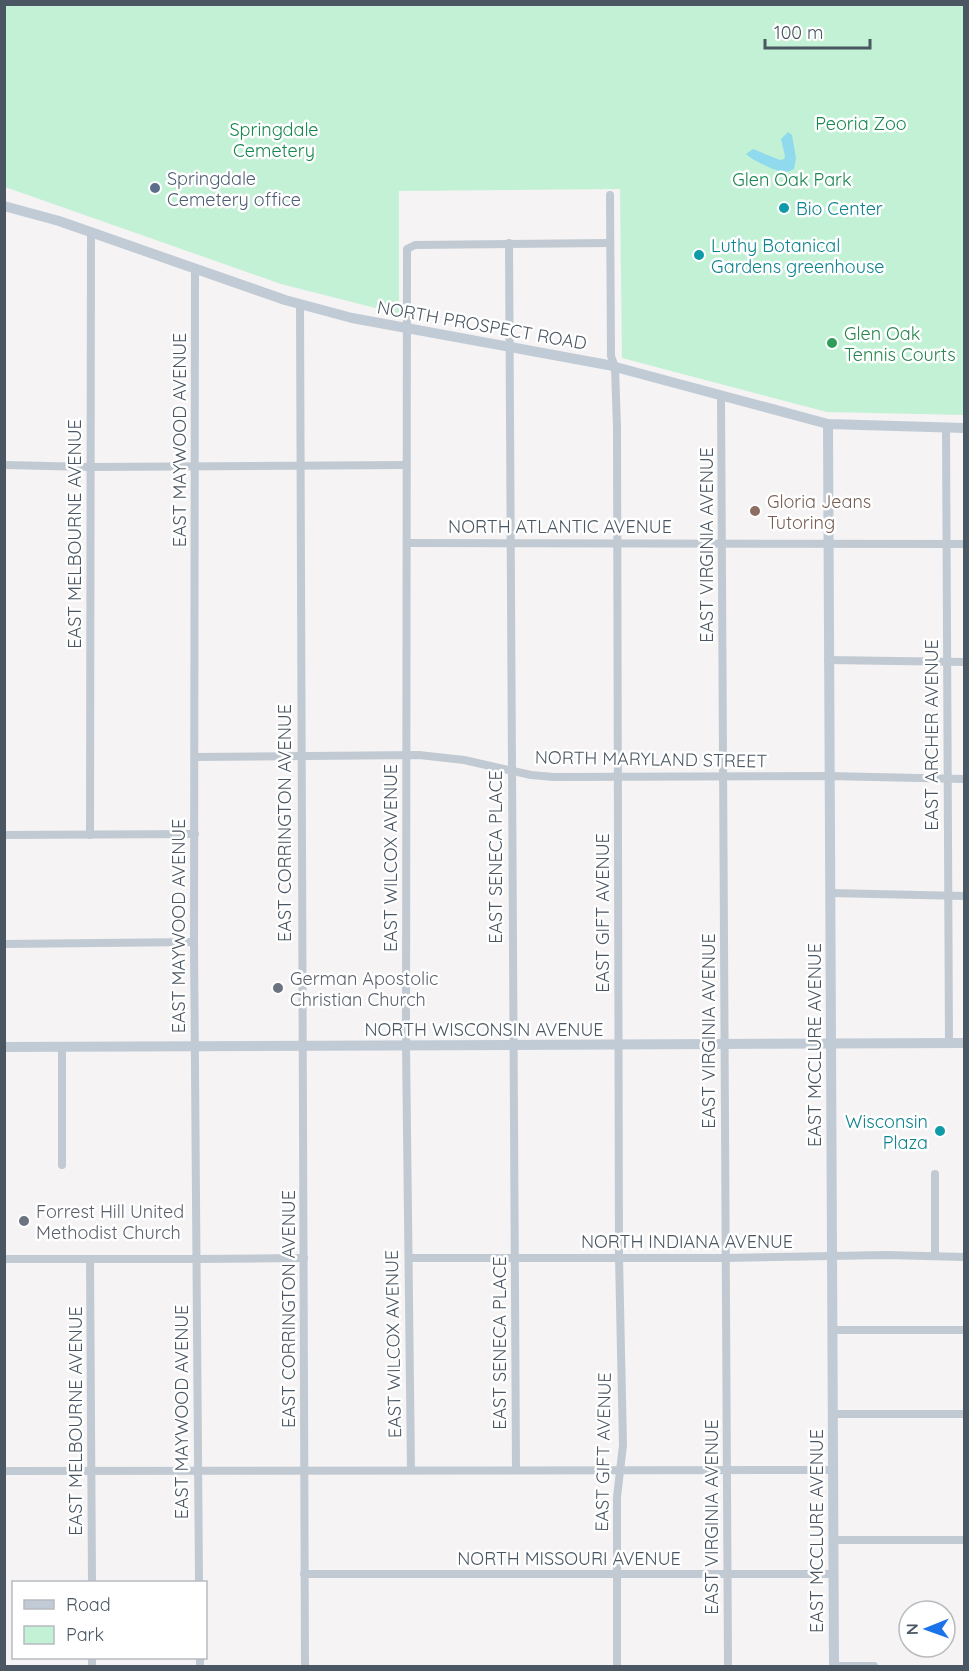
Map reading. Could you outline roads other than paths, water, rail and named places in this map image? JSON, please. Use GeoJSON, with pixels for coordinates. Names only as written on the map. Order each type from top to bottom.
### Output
{"type":"FeatureCollection","features":[{"type":"Feature","properties":{"kind":"street","name":"EAST GIFT AVENUE"},"geometry":{"type":"LineString","coordinates":[[610,195],[611,356],[615,367],[619,1257],[623,1445],[617,1489],[617,1666]]}},
{"type":"Feature","properties":{"kind":"street","name":"NORTH PROSPECT ROAD"},"geometry":{"type":"LineString","coordinates":[[4,206],[300,304],[352,318],[615,367],[828,424],[964,428]]}},
{"type":"Feature","properties":{"kind":"street","name":"EAST MELBOURNE AVENUE"},"geometry":{"type":"LineString","coordinates":[[90,835],[91,233]]}},
{"type":"Feature","properties":{"kind":"street"},"geometry":{"type":"LineString","coordinates":[[509,243],[609,243]]}},
{"type":"Feature","properties":{"kind":"street","name":"EAST WILCOX AVENUE"},"geometry":{"type":"LineString","coordinates":[[411,1470],[406,1045],[407,250],[408,246],[509,243]]}},
{"type":"Feature","properties":{"kind":"street","name":"EAST SENECA PLACE"},"geometry":{"type":"LineString","coordinates":[[509,243],[516,1470]]}},
{"type":"Feature","properties":{"kind":"street","name":"EAST MAYWOOD AVENUE"},"geometry":{"type":"LineString","coordinates":[[195,269],[194,942],[199,1581]]}},
{"type":"Feature","properties":{"kind":"street","name":"EAST CORRINGTON AVENUE"},"geometry":{"type":"LineString","coordinates":[[300,304],[305,1666]]}},
{"type":"Feature","properties":{"kind":"street","name":"EAST VIRGINIA AVENUE"},"geometry":{"type":"LineString","coordinates":[[721,396],[728,1666]]}},
{"type":"Feature","properties":{"kind":"street","name":"EAST MCCLURE AVENUE"},"geometry":{"type":"LineString","coordinates":[[828,424],[834,1666]]}},
{"type":"Feature","properties":{"kind":"street","name":"EAST ARCHER AVENUE"},"geometry":{"type":"LineString","coordinates":[[946,427],[949,1044]]}},
{"type":"Feature","properties":{"kind":"street"},"geometry":{"type":"LineString","coordinates":[[4,465],[91,467],[406,465]]}},
{"type":"Feature","properties":{"kind":"street","name":"NORTH ATLANTIC AVENUE"},"geometry":{"type":"LineString","coordinates":[[406,543],[964,544]]}},
{"type":"Feature","properties":{"kind":"street"},"geometry":{"type":"LineString","coordinates":[[828,660],[964,662]]}},
{"type":"Feature","properties":{"kind":"street","name":"NORTH MARYLAND STREET"},"geometry":{"type":"LineString","coordinates":[[195,757],[406,755],[456,759],[542,777],[829,776],[964,779]]}},
{"type":"Feature","properties":{"kind":"street"},"geometry":{"type":"LineString","coordinates":[[4,835],[195,834]]}},
{"type":"Feature","properties":{"kind":"street"},"geometry":{"type":"LineString","coordinates":[[830,893],[964,896]]}},
{"type":"Feature","properties":{"kind":"street"},"geometry":{"type":"LineString","coordinates":[[4,944],[194,942]]}},
{"type":"Feature","properties":{"kind":"street","name":"NORTH WISCONSIN AVENUE"},"geometry":{"type":"LineString","coordinates":[[4,1047],[964,1043]]}},
{"type":"Feature","properties":{"kind":"street"},"geometry":{"type":"LineString","coordinates":[[62,1047],[62,1165]]}},
{"type":"Feature","properties":{"kind":"street"},"geometry":{"type":"LineString","coordinates":[[935,1174],[936,1256]]}},
{"type":"Feature","properties":{"kind":"street","name":"NORTH INDIANA AVENUE"},"geometry":{"type":"LineString","coordinates":[[409,1258],[964,1257]]}},
{"type":"Feature","properties":{"kind":"street"},"geometry":{"type":"LineString","coordinates":[[4,1258],[304,1258]]}},
{"type":"Feature","properties":{"kind":"street","name":"EAST MELBOURNE AVENUE"},"geometry":{"type":"LineString","coordinates":[[90,1259],[92,1581]]}},
{"type":"Feature","properties":{"kind":"street"},"geometry":{"type":"LineString","coordinates":[[832,1330],[964,1330]]}},
{"type":"Feature","properties":{"kind":"street"},"geometry":{"type":"LineString","coordinates":[[832,1414],[964,1414]]}},
{"type":"Feature","properties":{"kind":"street"},"geometry":{"type":"LineString","coordinates":[[4,1471],[832,1470]]}},
{"type":"Feature","properties":{"kind":"street"},"geometry":{"type":"LineString","coordinates":[[833,1540],[964,1540]]}},
{"type":"Feature","properties":{"kind":"street","name":"NORTH MISSOURI AVENUE"},"geometry":{"type":"LineString","coordinates":[[304,1574],[617,1576],[833,1574]]}},
{"type":"Feature","properties":{"kind":"street"},"geometry":{"type":"LineString","coordinates":[[834,1666],[874,1666]]}},
{"type":"Feature","properties":{"kind":"water"},"geometry":{"type":"Polygon","coordinates":[[[788,132],[792,135],[796,158],[794,169],[787,172],[770,168],[746,154],[753,149],[780,160],[784,159],[781,139],[788,132]]]}},
{"type":"Feature","properties":{"kind":"place","name":"Springdale Cemetery office"},"geometry":{"type":"Point","coordinates":[155,188]}},
{"type":"Feature","properties":{"kind":"place","name":"Bio Center"},"geometry":{"type":"Point","coordinates":[784,208]}},
{"type":"Feature","properties":{"kind":"place","name":"Luthy Botanical Gardens greenhouse"},"geometry":{"type":"Point","coordinates":[699,255]}},
{"type":"Feature","properties":{"kind":"place","name":"Glen Oak Tennis Courts"},"geometry":{"type":"Point","coordinates":[832,343]}},
{"type":"Feature","properties":{"kind":"place","name":"Gloria Jeans Tutoring"},"geometry":{"type":"Point","coordinates":[755,511]}},
{"type":"Feature","properties":{"kind":"place","name":"German Apostolic Christian Church"},"geometry":{"type":"Point","coordinates":[278,988]}},
{"type":"Feature","properties":{"kind":"place","name":"Wisconsin Plaza"},"geometry":{"type":"Point","coordinates":[940,1131]}},
{"type":"Feature","properties":{"kind":"place","name":"Forrest Hill United Methodist Church"},"geometry":{"type":"Point","coordinates":[24,1221]}},
{"type":"Feature","properties":{"kind":"park label","name":"Peoria Zoo"},"geometry":{"type":"Point","coordinates":[861,123]}},
{"type":"Feature","properties":{"kind":"park label","name":"Springdale Cemetery"},"geometry":{"type":"Point","coordinates":[274,139]}},
{"type":"Feature","properties":{"kind":"park label","name":"Glen Oak Park"},"geometry":{"type":"Point","coordinates":[792,179]}}]}
